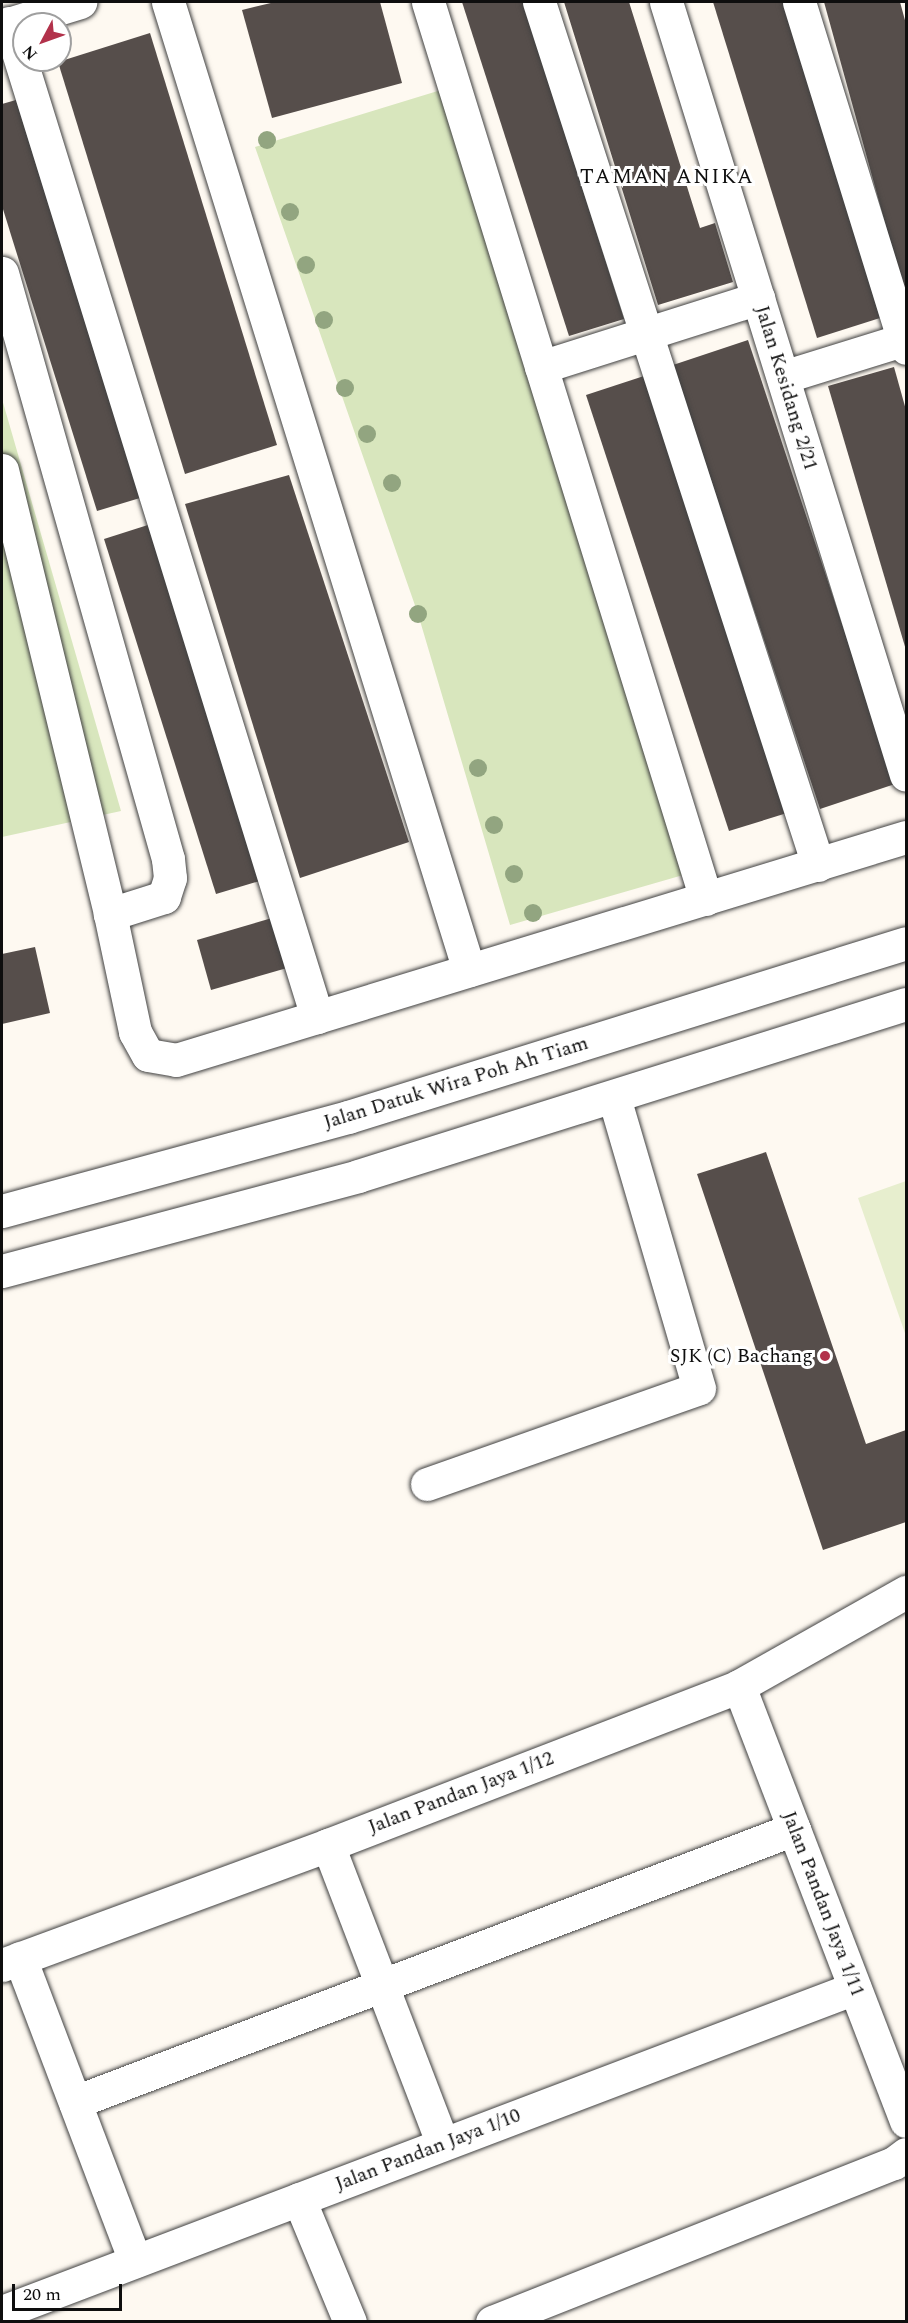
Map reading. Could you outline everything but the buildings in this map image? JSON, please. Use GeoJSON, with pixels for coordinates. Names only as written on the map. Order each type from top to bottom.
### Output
{"type":"FeatureCollection","features":[{"type":"Feature","properties":{"kind":"street"},"geometry":{"type":"LineString","coordinates":[[80,2],[5,24],[317,1017]]}},
{"type":"Feature","properties":{"kind":"street"},"geometry":{"type":"LineString","coordinates":[[168,2],[469,970]]}},
{"type":"Feature","properties":{"kind":"street"},"geometry":{"type":"LineString","coordinates":[[428,2],[706,899]]}},
{"type":"Feature","properties":{"kind":"street"},"geometry":{"type":"LineString","coordinates":[[539,2],[818,864]]}},
{"type":"Feature","properties":{"kind":"street","name":"Jalan Kesidang 2/21"},"geometry":{"type":"LineString","coordinates":[[666,2],[906,775]]}},
{"type":"Feature","properties":{"kind":"street"},"geometry":{"type":"LineString","coordinates":[[783,377],[906,343],[799,2]]}},
{"type":"Feature","properties":{"kind":"street"},"geometry":{"type":"LineString","coordinates":[[2,273],[168,859],[170,878],[164,897],[110,914]]}},
{"type":"Feature","properties":{"kind":"street"},"geometry":{"type":"LineString","coordinates":[[541,367],[758,298]]}},
{"type":"Feature","properties":{"kind":"street"},"geometry":{"type":"LineString","coordinates":[[2,470],[110,914],[135,1032],[148,1055],[176,1060],[906,837]]}},
{"type":"Feature","properties":{"kind":"street","name":"Jalan Datuk Wira Poh Ah Tiam"},"geometry":{"type":"LineString","coordinates":[[2,1211],[348,1117],[906,943]]}},
{"type":"Feature","properties":{"kind":"street"},"geometry":{"type":"LineString","coordinates":[[2,1271],[358,1176],[906,1004]]}},
{"type":"Feature","properties":{"kind":"street"},"geometry":{"type":"LineString","coordinates":[[428,1484],[699,1388],[614,1097]]}},
{"type":"Feature","properties":{"kind":"street","name":"Jalan Pandan Jaya 1/12"},"geometry":{"type":"LineString","coordinates":[[10,1961],[328,1845],[739,1686],[906,1592]]}},
{"type":"Feature","properties":{"kind":"street","name":"Jalan Pandan Jaya 1/11"},"geometry":{"type":"LineString","coordinates":[[739,1686],[906,2121]]}},
{"type":"Feature","properties":{"kind":"street"},"geometry":{"type":"LineString","coordinates":[[75,2102],[794,1829]]}},
{"type":"Feature","properties":{"kind":"street"},"geometry":{"type":"LineString","coordinates":[[328,1845],[443,2144]]}},
{"type":"Feature","properties":{"kind":"street"},"geometry":{"type":"LineString","coordinates":[[10,1961],[75,2102],[135,2261]]}},
{"type":"Feature","properties":{"kind":"street","name":"Jalan Pandan Jaya 1/10"},"geometry":{"type":"LineString","coordinates":[[2,2312],[855,1988]]}},
{"type":"Feature","properties":{"kind":"street"},"geometry":{"type":"LineString","coordinates":[[492,2322],[894,2163],[906,2154]]}},
{"type":"Feature","properties":{"kind":"street"},"geometry":{"type":"LineString","coordinates":[[299,2199],[350,2322]]}},
{"type":"Feature","properties":{"kind":"green space"},"geometry":{"type":"Polygon","coordinates":[[[454,86],[697,871],[510,925],[418,614],[255,147],[454,86]]]}},
{"type":"Feature","properties":{"kind":"green space"},"geometry":{"type":"Polygon","coordinates":[[[2,399],[121,811],[2,837],[2,399]]]}},
{"type":"Feature","properties":{"kind":"green space"},"geometry":{"type":"Polygon","coordinates":[[[906,1181],[906,1336],[858,1198],[906,1181]]]}},
{"type":"Feature","properties":{"kind":"place","name":"SJK (C) Bachang"},"geometry":{"type":"Point","coordinates":[825,1356]}},
{"type":"Feature","properties":{"kind":"district","name":"TAMAN ANIKA"},"geometry":{"type":"Point","coordinates":[667,177]}}]}
